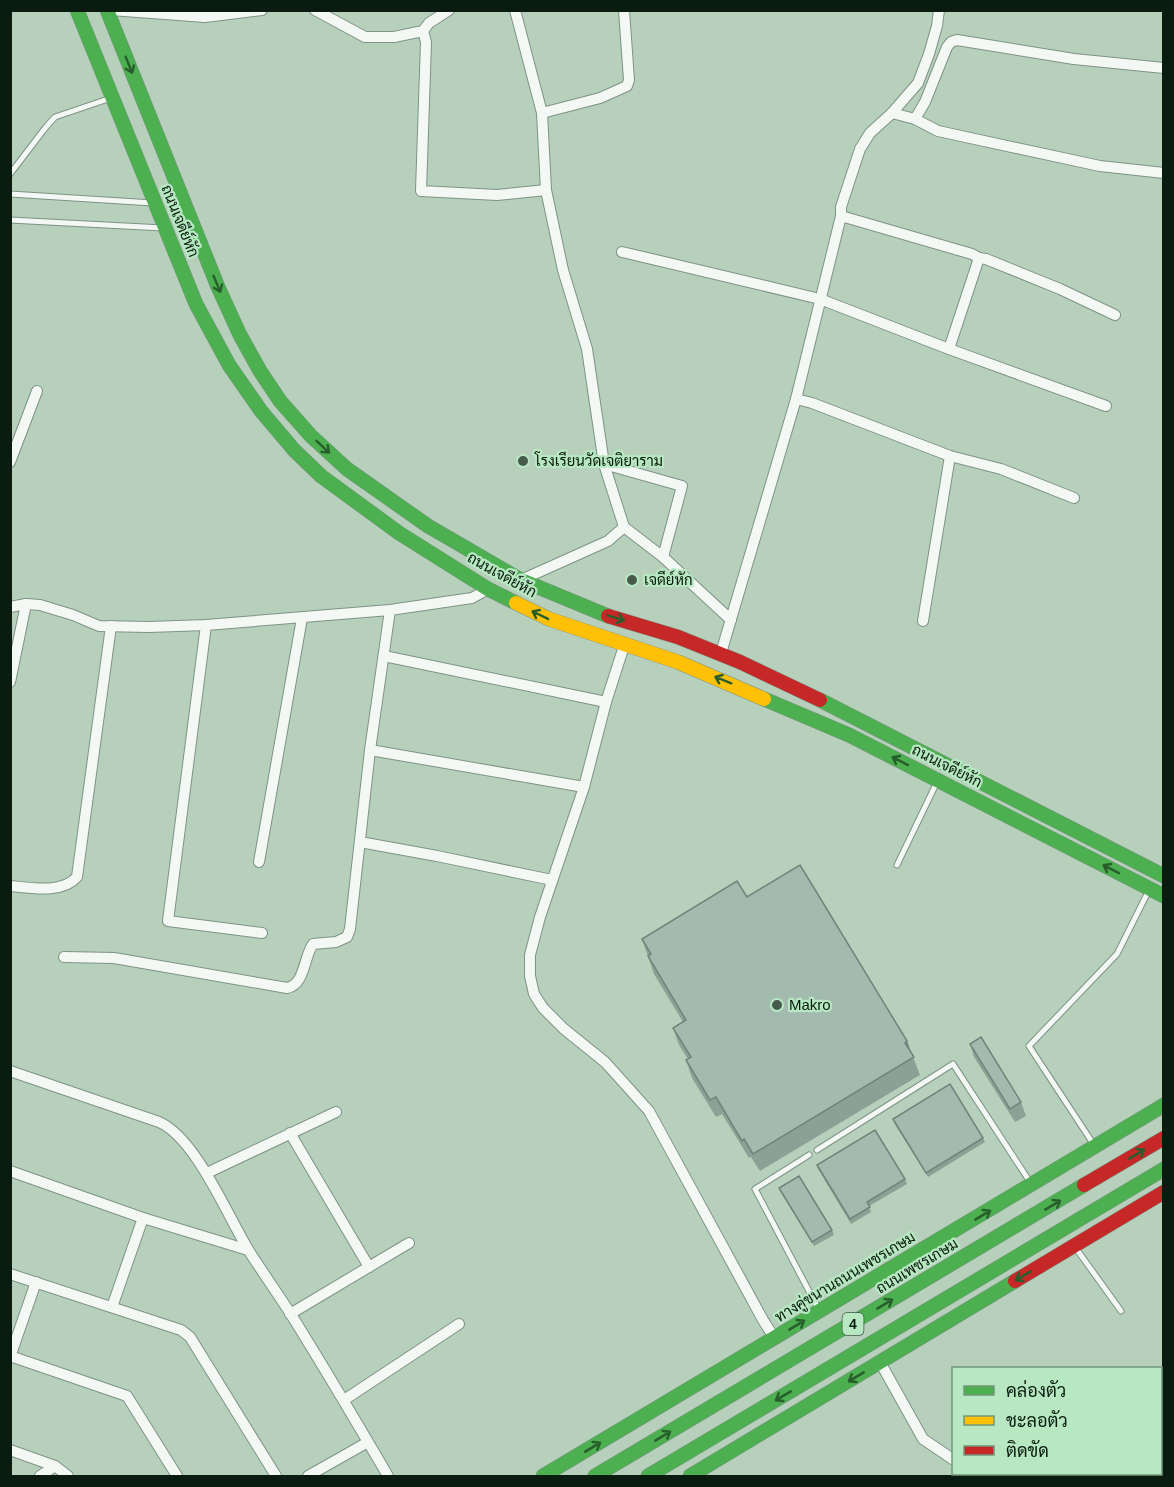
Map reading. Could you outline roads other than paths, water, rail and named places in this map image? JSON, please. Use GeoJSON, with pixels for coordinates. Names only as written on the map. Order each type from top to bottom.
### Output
{"type":"FeatureCollection","features":[{"type":"Feature","properties":{"kind":"main road","name":"ถนนเจดีย์หัก"},"geometry":{"type":"LineString","coordinates":[[77,10],[196,304],[229,365],[261,411],[294,450],[321,476],[399,533],[488,589],[549,619],[624,646],[678,662],[849,735],[1164,896]]}},
{"type":"Feature","properties":{"kind":"main road","name":"ถนนเจดีย์หัก"},"geometry":{"type":"LineString","coordinates":[[109,10],[218,287],[240,335],[280,401],[346,469],[428,526],[521,580],[607,616],[678,637],[721,654],[856,717],[1164,876]]}},
{"type":"Feature","properties":{"kind":"main road","name":"ทางคู่ขนานถนนเพชรเกษม"},"geometry":{"type":"LineString","coordinates":[[543,1476],[1164,1105]]}},
{"type":"Feature","properties":{"kind":"main road","name":"ถนนเพชรเกษม"},"geometry":{"type":"LineString","coordinates":[[595,1476],[1164,1138]]}},
{"type":"Feature","properties":{"kind":"main road","name":"4"},"geometry":{"type":"LineString","coordinates":[[648,1476],[1164,1169]]}},
{"type":"Feature","properties":{"kind":"main road"},"geometry":{"type":"LineString","coordinates":[[690,1476],[1164,1192]]}},
{"type":"Feature","properties":{"kind":"street"},"geometry":{"type":"LineString","coordinates":[[109,10],[205,17],[262,10]]}},
{"type":"Feature","properties":{"kind":"street"},"geometry":{"type":"LineString","coordinates":[[315,10],[365,37],[393,37],[423,30],[429,23],[449,10]]}},
{"type":"Feature","properties":{"kind":"street"},"geometry":{"type":"LineString","coordinates":[[515,10],[542,113],[546,190],[563,270],[587,350],[603,464],[624,527],[663,557],[731,620]]}},
{"type":"Feature","properties":{"kind":"street"},"geometry":{"type":"LineString","coordinates":[[542,113],[600,98],[627,86],[629,80],[624,10]]}},
{"type":"Feature","properties":{"kind":"street"},"geometry":{"type":"LineString","coordinates":[[721,654],[796,399],[841,216],[841,207],[860,149],[870,133],[892,113],[918,82],[929,54],[939,10]]}},
{"type":"Feature","properties":{"kind":"street"},"geometry":{"type":"LineString","coordinates":[[423,30],[426,42],[421,191],[497,195],[546,190]]}},
{"type":"Feature","properties":{"kind":"street"},"geometry":{"type":"LineString","coordinates":[[915,119],[925,102],[947,47],[951,42],[957,40],[1074,59],[1164,68]]}},
{"type":"Feature","properties":{"kind":"street"},"geometry":{"type":"LineString","coordinates":[[892,113],[915,119],[939,131],[1100,166],[1164,173]]}},
{"type":"Feature","properties":{"kind":"street"},"geometry":{"type":"LineString","coordinates":[[841,216],[986,259],[1060,289],[1115,315]]}},
{"type":"Feature","properties":{"kind":"street"},"geometry":{"type":"LineString","coordinates":[[622,252],[820,299],[1106,406]]}},
{"type":"Feature","properties":{"kind":"street"},"geometry":{"type":"LineString","coordinates":[[949,349],[979,258]]}},
{"type":"Feature","properties":{"kind":"street"},"geometry":{"type":"LineString","coordinates":[[10,462],[37,391]]}},
{"type":"Feature","properties":{"kind":"street"},"geometry":{"type":"LineString","coordinates":[[796,399],[812,403],[950,456],[1001,470],[1074,498]]}},
{"type":"Feature","properties":{"kind":"street"},"geometry":{"type":"LineString","coordinates":[[923,621],[950,456]]}},
{"type":"Feature","properties":{"kind":"street"},"geometry":{"type":"LineString","coordinates":[[603,464],[682,486],[663,557]]}},
{"type":"Feature","properties":{"kind":"street"},"geometry":{"type":"LineString","coordinates":[[521,580],[608,541],[624,527]]}},
{"type":"Feature","properties":{"kind":"street"},"geometry":{"type":"LineString","coordinates":[[10,607],[26,604],[50,607],[99,626],[206,625],[390,610],[472,598],[488,589]]}},
{"type":"Feature","properties":{"kind":"street"},"geometry":{"type":"LineString","coordinates":[[10,682],[26,604]]}},
{"type":"Feature","properties":{"kind":"street"},"geometry":{"type":"LineString","coordinates":[[64,957],[114,958],[287,988],[293,987],[299,980],[308,950],[313,944],[336,942],[347,937],[350,929],[370,750],[390,610]]}},
{"type":"Feature","properties":{"kind":"street"},"geometry":{"type":"LineString","coordinates":[[259,862],[302,618]]}},
{"type":"Feature","properties":{"kind":"street"},"geometry":{"type":"LineString","coordinates":[[206,625],[168,921],[262,933]]}},
{"type":"Feature","properties":{"kind":"street"},"geometry":{"type":"LineString","coordinates":[[10,886],[47,889],[72,883],[77,877],[111,627]]}},
{"type":"Feature","properties":{"kind":"street"},"geometry":{"type":"LineString","coordinates":[[624,646],[606,702],[584,787],[552,880],[530,955],[530,976],[534,994],[543,1008],[564,1029],[604,1062],[649,1111],[775,1339]]}},
{"type":"Feature","properties":{"kind":"street"},"geometry":{"type":"LineString","coordinates":[[384,656],[606,702]]}},
{"type":"Feature","properties":{"kind":"street"},"geometry":{"type":"LineString","coordinates":[[370,750],[584,787]]}},
{"type":"Feature","properties":{"kind":"street"},"geometry":{"type":"LineString","coordinates":[[360,842],[552,880]]}},
{"type":"Feature","properties":{"kind":"street"},"geometry":{"type":"LineString","coordinates":[[10,1071],[168,1125],[207,1173],[248,1250],[344,1400],[388,1476]]}},
{"type":"Feature","properties":{"kind":"street"},"geometry":{"type":"LineString","coordinates":[[207,1173],[336,1112]]}},
{"type":"Feature","properties":{"kind":"street"},"geometry":{"type":"LineString","coordinates":[[290,1133],[369,1266]]}},
{"type":"Feature","properties":{"kind":"street"},"geometry":{"type":"LineString","coordinates":[[10,1171],[143,1218],[248,1250]]}},
{"type":"Feature","properties":{"kind":"street"},"geometry":{"type":"LineString","coordinates":[[111,1307],[143,1218]]}},
{"type":"Feature","properties":{"kind":"street"},"geometry":{"type":"LineString","coordinates":[[290,1314],[409,1243]]}},
{"type":"Feature","properties":{"kind":"street"},"geometry":{"type":"LineString","coordinates":[[10,1274],[180,1330],[190,1337],[276,1476]]}},
{"type":"Feature","properties":{"kind":"street"},"geometry":{"type":"LineString","coordinates":[[36,1282],[11,1356],[127,1396],[177,1476]]}},
{"type":"Feature","properties":{"kind":"street"},"geometry":{"type":"LineString","coordinates":[[344,1400],[459,1324]]}},
{"type":"Feature","properties":{"kind":"street"},"geometry":{"type":"LineString","coordinates":[[880,1362],[923,1440],[952,1459]]}},
{"type":"Feature","properties":{"kind":"street"},"geometry":{"type":"LineString","coordinates":[[308,1476],[368,1442]]}},
{"type":"Feature","properties":{"kind":"street"},"geometry":{"type":"LineString","coordinates":[[10,1450],[55,1466],[68,1476]]}},
{"type":"Feature","properties":{"kind":"street"},"geometry":{"type":"LineString","coordinates":[[40,1476],[55,1466]]}},
{"type":"Feature","properties":{"kind":"lane"},"geometry":{"type":"LineString","coordinates":[[10,174],[55,117],[112,98]]}},
{"type":"Feature","properties":{"kind":"lane"},"geometry":{"type":"LineString","coordinates":[[10,194],[155,203]]}},
{"type":"Feature","properties":{"kind":"lane"},"geometry":{"type":"LineString","coordinates":[[10,220],[165,228]]}},
{"type":"Feature","properties":{"kind":"lane"},"geometry":{"type":"LineString","coordinates":[[897,865],[937,780]]}},
{"type":"Feature","properties":{"kind":"lane"},"geometry":{"type":"LineString","coordinates":[[1094,1145],[1029,1046],[1118,954],[1149,889]]}},
{"type":"Feature","properties":{"kind":"lane"},"geometry":{"type":"LineString","coordinates":[[817,1150],[953,1064],[1032,1185]]}},
{"type":"Feature","properties":{"kind":"lane"},"geometry":{"type":"LineString","coordinates":[[809,1155],[755,1189],[820,1311]]}},
{"type":"Feature","properties":{"kind":"lane"},"geometry":{"type":"LineString","coordinates":[[1074,1246],[1121,1311]]}},
{"type":"Feature","properties":{"kind":"place","name":"โรงเรียนวัดเจติยาราม"},"geometry":{"type":"Point","coordinates":[523,461]}},
{"type":"Feature","properties":{"kind":"place","name":"เจดีย์หัก"},"geometry":{"type":"Point","coordinates":[632,580]}},
{"type":"Feature","properties":{"kind":"place","name":"Makro"},"geometry":{"type":"Point","coordinates":[777,1005]}}]}
